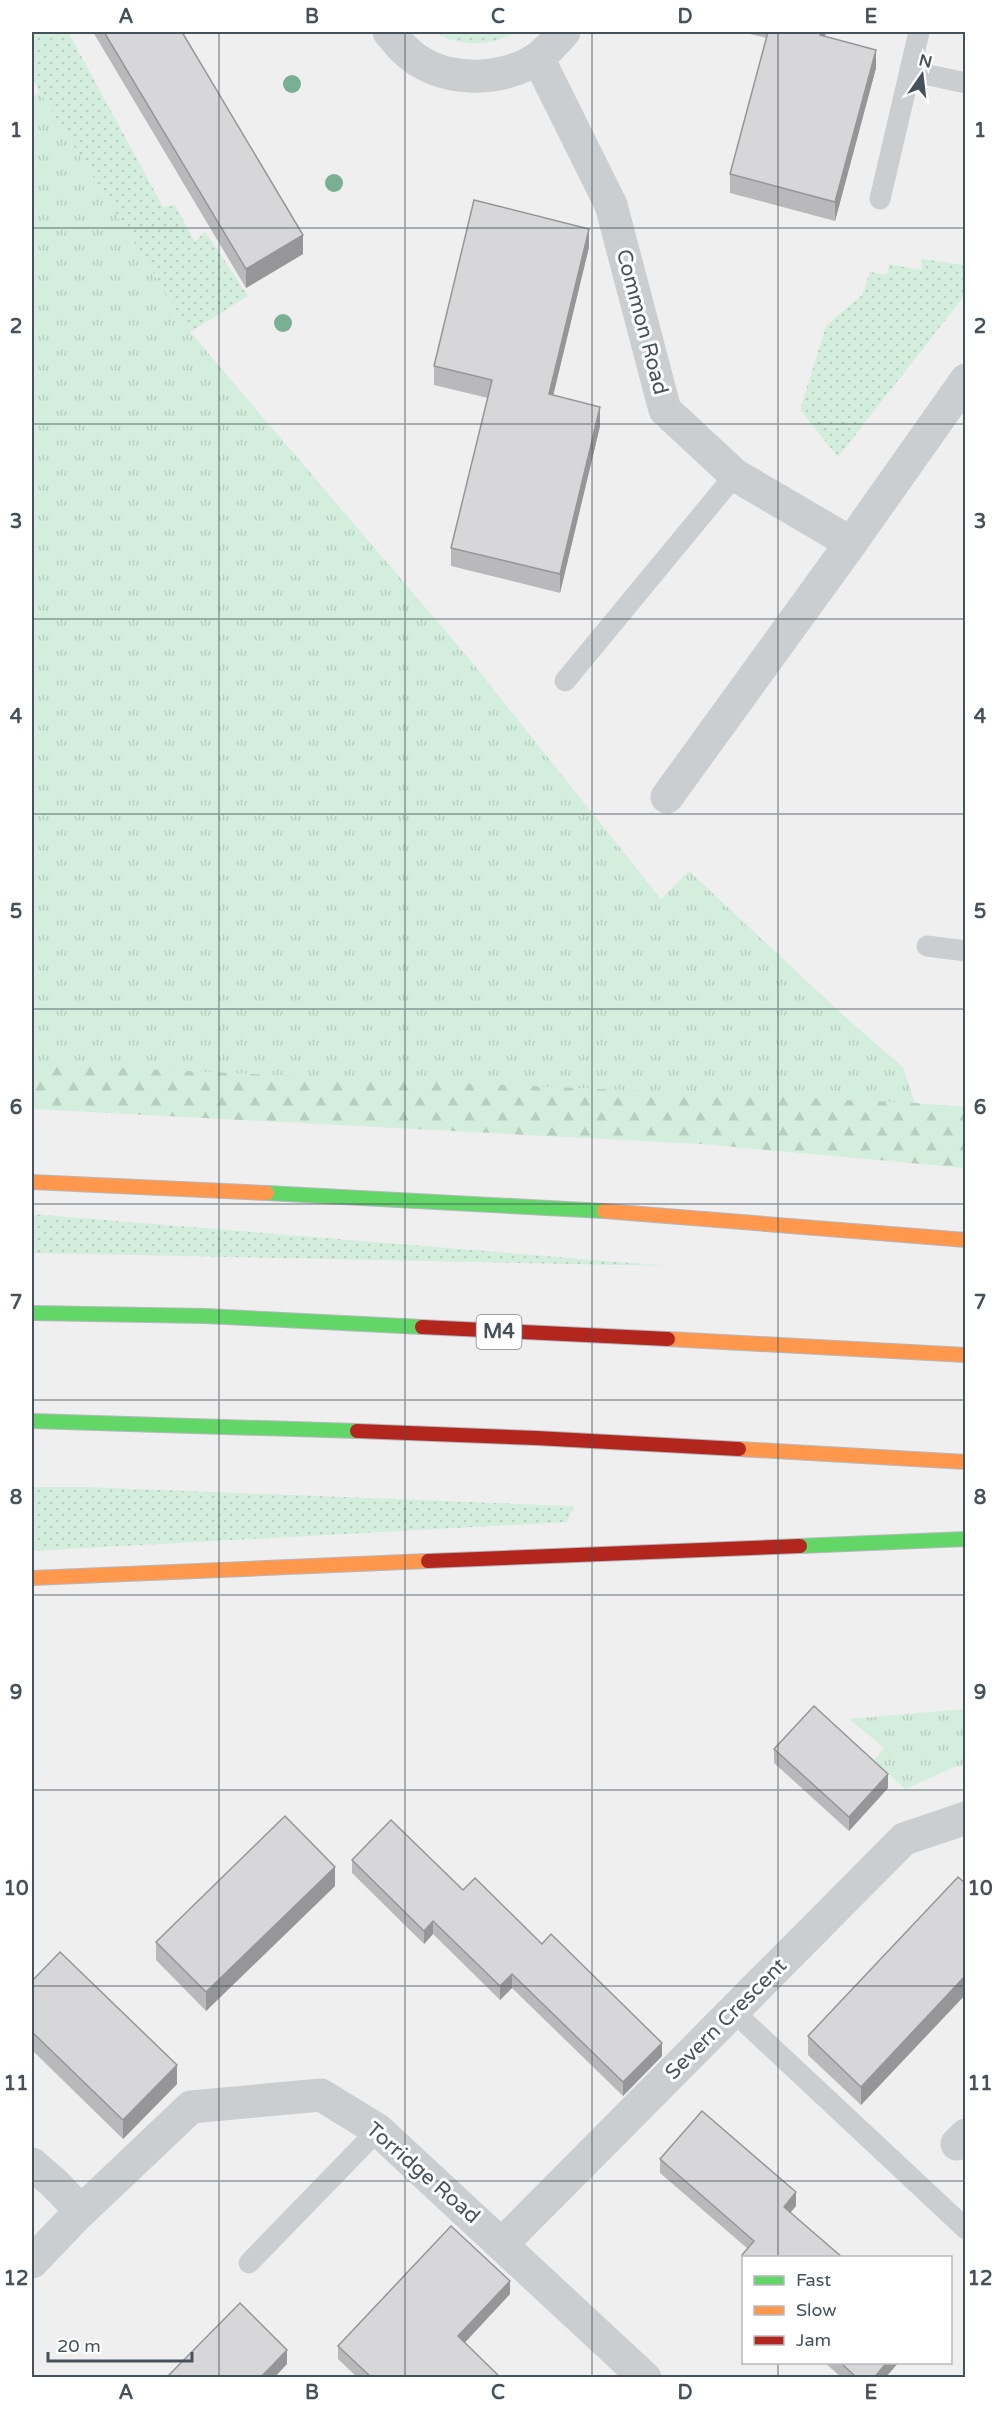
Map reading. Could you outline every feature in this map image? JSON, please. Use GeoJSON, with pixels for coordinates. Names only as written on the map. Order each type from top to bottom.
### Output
{"type":"FeatureCollection","features":[{"type":"Feature","properties":{"kind":"highway"},"geometry":{"type":"LineString","coordinates":[[32,1182],[548,1207],[837,1228],[966,1240]]}},
{"type":"Feature","properties":{"kind":"highway","name":"M4"},"geometry":{"type":"LineString","coordinates":[[32,1313],[205,1316],[874,1349],[966,1356]]}},
{"type":"Feature","properties":{"kind":"highway"},"geometry":{"type":"LineString","coordinates":[[32,1421],[524,1438],[966,1462]]}},
{"type":"Feature","properties":{"kind":"highway"},"geometry":{"type":"LineString","coordinates":[[32,1578],[966,1539]]}},
{"type":"Feature","properties":{"kind":"street"},"geometry":{"type":"LineString","coordinates":[[389,32],[405,51],[436,69],[471,76],[506,73],[538,57],[564,32]]}},
{"type":"Feature","properties":{"kind":"street","name":"Common Road"},"geometry":{"type":"LineString","coordinates":[[538,57],[611,205],[665,410],[735,475],[851,543]]}},
{"type":"Feature","properties":{"kind":"street"},"geometry":{"type":"LineString","coordinates":[[667,797],[966,380]]}},
{"type":"Feature","properties":{"kind":"street","name":"Severn Crescent"},"geometry":{"type":"LineString","coordinates":[[502,2244],[904,1839],[966,1818]]}},
{"type":"Feature","properties":{"kind":"street","name":"Torridge Road"},"geometry":{"type":"LineString","coordinates":[[32,2262],[81,2211],[191,2107],[321,2095],[378,2130],[645,2378]]}},
{"type":"Feature","properties":{"kind":"street"},"geometry":{"type":"LineString","coordinates":[[32,2164],[81,2211]]}},
{"type":"Feature","properties":{"kind":"lane"},"geometry":{"type":"LineString","coordinates":[[880,199],[919,32]]}},
{"type":"Feature","properties":{"kind":"lane"},"geometry":{"type":"LineString","coordinates":[[910,71],[966,84]]}},
{"type":"Feature","properties":{"kind":"lane"},"geometry":{"type":"LineString","coordinates":[[566,681],[735,475]]}},
{"type":"Feature","properties":{"kind":"lane"},"geometry":{"type":"LineString","coordinates":[[927,946],[966,951]]}},
{"type":"Feature","properties":{"kind":"lane"},"geometry":{"type":"LineString","coordinates":[[733,2011],[966,2229]]}},
{"type":"Feature","properties":{"kind":"lane"},"geometry":{"type":"LineString","coordinates":[[249,2263],[378,2130]]}},
{"type":"Feature","properties":{"kind":"green space"},"geometry":{"type":"Polygon","coordinates":[[[32,32],[68,32],[163,207],[175,205],[195,242],[205,231],[248,296],[190,332],[39,91],[32,77],[32,32]]]}},
{"type":"Feature","properties":{"kind":"green space"},"geometry":{"type":"Polygon","coordinates":[[[434,32],[518,32],[497,40],[466,43],[434,32]]]}},
{"type":"Feature","properties":{"kind":"green space"},"geometry":{"type":"Polygon","coordinates":[[[39,91],[190,332],[466,655],[661,899],[689,871],[843,1015],[903,1067],[915,1103],[142,1069],[32,1061],[32,99],[39,91]]]}},
{"type":"Feature","properties":{"kind":"green space"},"geometry":{"type":"Polygon","coordinates":[[[922,259],[965,265],[965,295],[838,457],[800,410],[826,326],[862,295],[870,272],[887,275],[889,264],[921,270],[922,259]]]}},
{"type":"Feature","properties":{"kind":"green space"},"geometry":{"type":"Polygon","coordinates":[[[32,981],[915,1103],[965,1107],[965,1168],[701,1144],[32,1109],[32,981]]]}},
{"type":"Feature","properties":{"kind":"green space"},"geometry":{"type":"Polygon","coordinates":[[[32,1214],[668,1266],[32,1253],[32,1214]]]}},
{"type":"Feature","properties":{"kind":"green space"},"geometry":{"type":"Polygon","coordinates":[[[32,1487],[85,1487],[574,1506],[567,1522],[32,1551],[32,1487]]]}},
{"type":"Feature","properties":{"kind":"green space"},"geometry":{"type":"Polygon","coordinates":[[[965,1709],[965,1765],[952,1768],[905,1789],[874,1760],[884,1748],[849,1719],[965,1709]]]}},
{"type":"Feature","properties":{"kind":"building"},"geometry":{"type":"Polygon","coordinates":[[[104,32],[182,32],[303,235],[246,269],[104,32]]]}},
{"type":"Feature","properties":{"kind":"building"},"geometry":{"type":"Polygon","coordinates":[[[768,32],[821,32],[820,35],[876,50],[835,202],[730,174],[768,32]]]}},
{"type":"Feature","properties":{"kind":"building"},"geometry":{"type":"Polygon","coordinates":[[[474,200],[589,229],[549,394],[600,407],[560,574],[451,548],[492,380],[434,366],[474,200]]]}},
{"type":"Feature","properties":{"kind":"building"},"geometry":{"type":"Polygon","coordinates":[[[814,1706],[888,1774],[849,1817],[774,1749],[814,1706]]]}},
{"type":"Feature","properties":{"kind":"building"},"geometry":{"type":"Polygon","coordinates":[[[285,1816],[335,1867],[206,1992],[156,1942],[285,1816]]]}},
{"type":"Feature","properties":{"kind":"building"},"geometry":{"type":"Polygon","coordinates":[[[391,1820],[463,1890],[475,1878],[542,1944],[551,1934],[662,2043],[623,2082],[512,1974],[500,1986],[433,1921],[424,1931],[352,1860],[391,1820]]]}},
{"type":"Feature","properties":{"kind":"building"},"geometry":{"type":"Polygon","coordinates":[[[958,1877],[966,1884],[966,1975],[861,2087],[808,2036],[958,1877]]]}},
{"type":"Feature","properties":{"kind":"building"},"geometry":{"type":"Polygon","coordinates":[[[60,1952],[177,2065],[123,2120],[32,2032],[32,1981],[60,1952]]]}},
{"type":"Feature","properties":{"kind":"building"},"geometry":{"type":"Polygon","coordinates":[[[702,2111],[796,2192],[784,2207],[841,2256],[743,2256],[754,2241],[660,2159],[702,2111]]]}},
{"type":"Feature","properties":{"kind":"building"},"geometry":{"type":"Polygon","coordinates":[[[451,2226],[510,2281],[458,2336],[501,2378],[372,2378],[338,2346],[451,2226]]]}},
{"type":"Feature","properties":{"kind":"building"},"geometry":{"type":"Polygon","coordinates":[[[240,2303],[287,2350],[260,2378],[166,2378],[240,2303]]]}},
{"type":"Feature","properties":{"kind":"building"},"geometry":{"type":"Polygon","coordinates":[[[842,2364],[885,2364],[874,2378],[857,2378],[842,2364]]]}},
{"type":"Feature","properties":{"kind":"traffic: fast"},"geometry":{"type":"LineString","coordinates":[[267,1193],[604,1211]]}},
{"type":"Feature","properties":{"kind":"traffic: fast"},"geometry":{"type":"LineString","coordinates":[[32,1313],[205,1316],[422,1327]]}},
{"type":"Feature","properties":{"kind":"traffic: fast"},"geometry":{"type":"LineString","coordinates":[[32,1421],[357,1431]]}},
{"type":"Feature","properties":{"kind":"traffic: fast"},"geometry":{"type":"LineString","coordinates":[[800,1546],[966,1539]]}},
{"type":"Feature","properties":{"kind":"traffic: slow"},"geometry":{"type":"LineString","coordinates":[[32,1182],[267,1193]]}},
{"type":"Feature","properties":{"kind":"traffic: slow"},"geometry":{"type":"LineString","coordinates":[[604,1211],[966,1240]]}},
{"type":"Feature","properties":{"kind":"traffic: slow"},"geometry":{"type":"LineString","coordinates":[[668,1339],[966,1355]]}},
{"type":"Feature","properties":{"kind":"traffic: slow"},"geometry":{"type":"LineString","coordinates":[[739,1449],[966,1462]]}},
{"type":"Feature","properties":{"kind":"traffic: slow"},"geometry":{"type":"LineString","coordinates":[[32,1578],[428,1561]]}},
{"type":"Feature","properties":{"kind":"traffic: jam"},"geometry":{"type":"LineString","coordinates":[[422,1327],[668,1339]]}},
{"type":"Feature","properties":{"kind":"traffic: jam"},"geometry":{"type":"LineString","coordinates":[[357,1431],[739,1449]]}},
{"type":"Feature","properties":{"kind":"traffic: jam"},"geometry":{"type":"LineString","coordinates":[[428,1561],[800,1546]]}}]}
